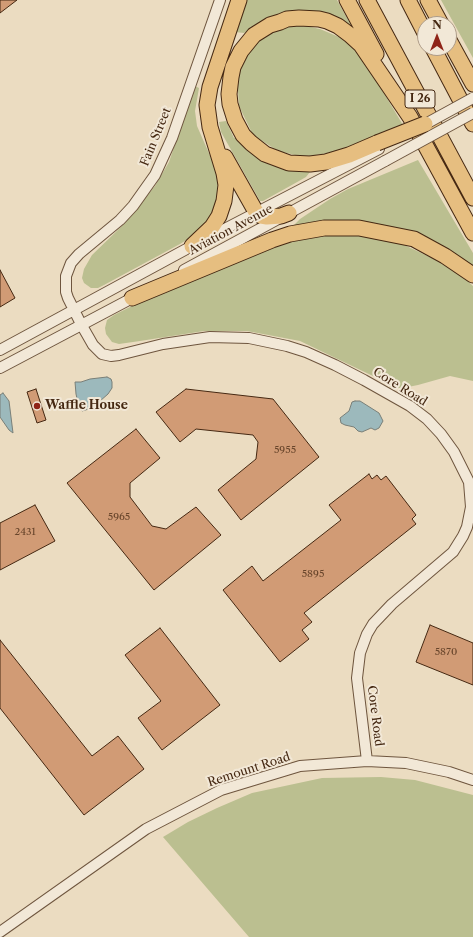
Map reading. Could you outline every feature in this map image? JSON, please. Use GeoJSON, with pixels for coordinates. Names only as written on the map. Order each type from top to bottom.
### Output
{"type":"FeatureCollection","features":[{"type":"Feature","properties":{"kind":"highway"},"geometry":{"type":"LineString","coordinates":[[192,246],[212,227],[219,216],[224,201],[226,185],[224,173],[208,118],[208,105],[210,87],[239,0]]}},
{"type":"Feature","properties":{"kind":"highway"},"geometry":{"type":"LineString","coordinates":[[347,0],[473,233]]}},
{"type":"Feature","properties":{"kind":"highway","name":"I 26"},"geometry":{"type":"LineString","coordinates":[[367,0],[473,198]]}},
{"type":"Feature","properties":{"kind":"highway"},"geometry":{"type":"LineString","coordinates":[[408,0],[417,17]]}},
{"type":"Feature","properties":{"kind":"highway"},"geometry":{"type":"LineString","coordinates":[[428,0],[437,16]]}},
{"type":"Feature","properties":{"kind":"highway"},"geometry":{"type":"LineString","coordinates":[[410,117],[361,45],[338,26],[318,19],[287,19],[270,25],[254,35],[241,51],[233,67],[229,94],[230,104],[235,120],[243,135],[266,154],[289,163],[310,164],[326,162],[378,146],[425,124]]}},
{"type":"Feature","properties":{"kind":"highway"},"geometry":{"type":"LineString","coordinates":[[457,55],[473,84]]}},
{"type":"Feature","properties":{"kind":"highway","name":"I 26"},"geometry":{"type":"LineString","coordinates":[[437,56],[473,124]]}},
{"type":"Feature","properties":{"kind":"highway"},"geometry":{"type":"LineString","coordinates":[[214,139],[256,212],[267,218],[289,213]]}},
{"type":"Feature","properties":{"kind":"highway"},"geometry":{"type":"LineString","coordinates":[[132,298],[272,240],[290,234],[324,228],[359,228],[414,239],[445,256],[473,275]]}},
{"type":"Feature","properties":{"kind":"street","name":"Fain Street"},"geometry":{"type":"LineString","coordinates":[[81,324],[73,310],[66,292],[66,276],[68,269],[79,254],[120,220],[133,206],[155,175],[172,138],[220,0]]}},
{"type":"Feature","properties":{"kind":"street"},"geometry":{"type":"LineString","coordinates":[[425,124],[473,98]]}},
{"type":"Feature","properties":{"kind":"street","name":"Aviation Avenue"},"geometry":{"type":"LineString","coordinates":[[0,368],[473,113]]}},
{"type":"Feature","properties":{"kind":"street","name":"Aviation Avenue"},"geometry":{"type":"LineString","coordinates":[[0,350],[378,146]]}},
{"type":"Feature","properties":{"kind":"street","name":"Core Road"},"geometry":{"type":"LineString","coordinates":[[81,324],[93,345],[102,354],[107,355],[119,354],[192,339],[218,337],[249,338],[287,346],[306,352],[364,380],[410,406],[427,419],[441,434],[454,452],[469,482],[471,507],[467,527],[463,536],[452,552],[392,604],[373,624],[367,634],[360,653],[357,678],[367,761]]}},
{"type":"Feature","properties":{"kind":"street","name":"Remount Road"},"geometry":{"type":"LineString","coordinates":[[0,932],[146,829],[221,790],[300,766],[367,761],[406,763],[449,772],[473,780]]}},
{"type":"Feature","properties":{"kind":"green space"},"geometry":{"type":"Polygon","coordinates":[[[247,0],[337,0],[353,29],[270,18],[244,33],[235,32],[247,0]]]}},
{"type":"Feature","properties":{"kind":"green space"},"geometry":{"type":"Polygon","coordinates":[[[441,0],[473,0],[473,58],[457,29],[457,16],[450,16],[441,0]]]}},
{"type":"Feature","properties":{"kind":"green space"},"geometry":{"type":"Polygon","coordinates":[[[292,23],[320,29],[346,40],[361,55],[403,125],[340,151],[304,157],[278,151],[253,135],[239,106],[237,76],[244,59],[254,43],[276,29],[292,23]]]}},
{"type":"Feature","properties":{"kind":"green space"},"geometry":{"type":"Polygon","coordinates":[[[195,86],[199,88],[195,111],[197,126],[215,167],[219,187],[216,205],[212,216],[198,233],[180,244],[98,288],[91,288],[84,283],[82,278],[84,269],[92,255],[123,225],[155,186],[169,162],[195,86]]]}},
{"type":"Feature","properties":{"kind":"green space"},"geometry":{"type":"Polygon","coordinates":[[[226,121],[234,138],[237,138],[249,151],[271,165],[310,172],[306,177],[263,201],[260,201],[221,132],[219,122],[226,121]]]}},
{"type":"Feature","properties":{"kind":"green space"},"geometry":{"type":"Polygon","coordinates":[[[418,160],[473,253],[473,269],[437,245],[311,223],[293,226],[300,219],[348,189],[418,160]]]}},
{"type":"Feature","properties":{"kind":"green space"},"geometry":{"type":"Polygon","coordinates":[[[317,235],[361,236],[398,242],[434,259],[466,279],[473,286],[473,381],[450,376],[418,385],[403,388],[392,388],[375,377],[300,341],[247,331],[204,331],[119,344],[112,342],[106,334],[105,328],[107,320],[138,303],[278,244],[317,235]]]}},
{"type":"Feature","properties":{"kind":"green space"},"geometry":{"type":"Polygon","coordinates":[[[381,777],[415,780],[473,795],[473,937],[249,937],[163,837],[188,822],[252,793],[322,778],[381,777]]]}},
{"type":"Feature","properties":{"kind":"water"},"geometry":{"type":"Polygon","coordinates":[[[107,377],[111,379],[112,382],[112,388],[108,394],[92,408],[82,411],[79,407],[75,382],[107,377]]]}},
{"type":"Feature","properties":{"kind":"water"},"geometry":{"type":"Polygon","coordinates":[[[3,393],[9,401],[13,433],[9,430],[0,417],[0,395],[3,393]]]}},
{"type":"Feature","properties":{"kind":"water"},"geometry":{"type":"Polygon","coordinates":[[[360,401],[379,413],[383,421],[379,428],[375,430],[371,428],[362,432],[358,431],[354,427],[341,423],[340,418],[349,411],[352,402],[360,401]]]}},
{"type":"Feature","properties":{"kind":"building"},"geometry":{"type":"Polygon","coordinates":[[[0,0],[17,0],[0,13],[0,0]]]}},
{"type":"Feature","properties":{"kind":"building"},"geometry":{"type":"Polygon","coordinates":[[[0,270],[15,298],[0,307],[0,270]]]}},
{"type":"Feature","properties":{"kind":"building","name":"Waffle House"},"geometry":{"type":"Polygon","coordinates":[[[36,389],[46,420],[37,423],[27,392],[36,389]]]}},
{"type":"Feature","properties":{"kind":"building"},"geometry":{"type":"Polygon","coordinates":[[[186,389],[273,399],[319,457],[241,520],[218,490],[256,459],[258,442],[253,435],[196,429],[180,442],[156,412],[186,389]]]}},
{"type":"Feature","properties":{"kind":"building"},"geometry":{"type":"Polygon","coordinates":[[[136,429],[160,458],[130,483],[130,497],[152,526],[166,529],[196,507],[221,535],[154,590],[67,483],[136,429]]]}},
{"type":"Feature","properties":{"kind":"building"},"geometry":{"type":"Polygon","coordinates":[[[369,474],[372,479],[377,475],[381,480],[386,476],[416,515],[412,519],[416,524],[304,613],[312,622],[302,630],[309,639],[280,662],[223,590],[252,566],[263,581],[341,520],[329,505],[369,474]]]}},
{"type":"Feature","properties":{"kind":"building"},"geometry":{"type":"Polygon","coordinates":[[[35,505],[55,541],[0,570],[0,523],[35,505]]]}},
{"type":"Feature","properties":{"kind":"building"},"geometry":{"type":"Polygon","coordinates":[[[430,625],[473,643],[473,685],[416,662],[430,625]]]}},
{"type":"Feature","properties":{"kind":"building"},"geometry":{"type":"Polygon","coordinates":[[[160,628],[220,705],[162,750],[138,718],[161,701],[125,655],[160,628]]]}},
{"type":"Feature","properties":{"kind":"building"},"geometry":{"type":"Polygon","coordinates":[[[0,640],[92,756],[118,736],[144,769],[84,815],[0,708],[0,640]]]}},
{"type":"Feature","properties":{"kind":"place","name":"Waffle House"},"geometry":{"type":"Point","coordinates":[37,406]}}]}
